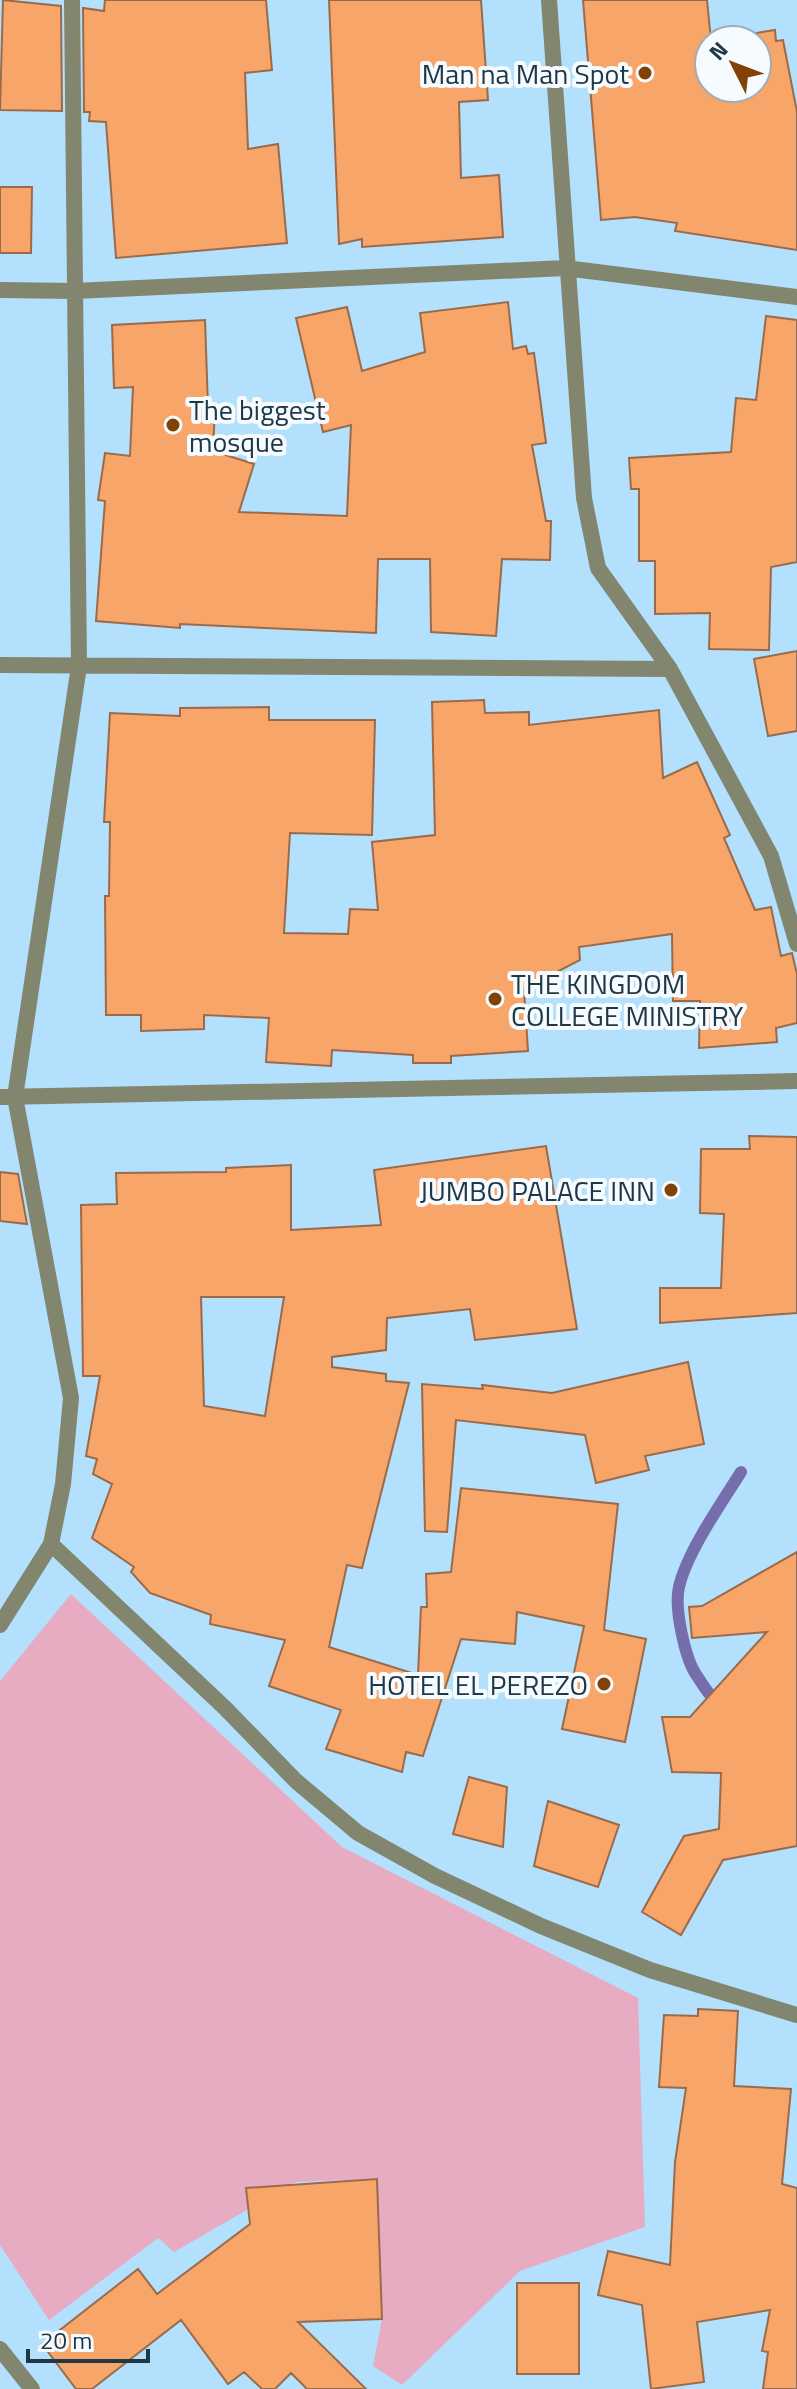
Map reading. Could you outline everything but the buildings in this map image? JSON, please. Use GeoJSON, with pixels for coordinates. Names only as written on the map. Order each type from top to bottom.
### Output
{"type":"FeatureCollection","features":[{"type":"Feature","properties":{"kind":"street"},"geometry":{"type":"LineString","coordinates":[[0,1625],[51,1544],[63,1484],[71,1398],[7,1097],[79,666],[72,0]]}},
{"type":"Feature","properties":{"kind":"street"},"geometry":{"type":"LineString","coordinates":[[549,0],[565,268],[584,498],[598,568],[670,669],[771,856],[797,944]]}},
{"type":"Feature","properties":{"kind":"street"},"geometry":{"type":"LineString","coordinates":[[0,290],[75,291],[565,268],[797,297]]}},
{"type":"Feature","properties":{"kind":"street"},"geometry":{"type":"LineString","coordinates":[[0,665],[670,669]]}},
{"type":"Feature","properties":{"kind":"street"},"geometry":{"type":"LineString","coordinates":[[7,1097],[797,1081]]}},
{"type":"Feature","properties":{"kind":"street"},"geometry":{"type":"LineString","coordinates":[[51,1544],[225,1708],[296,1781],[358,1833],[435,1876],[541,1926],[650,1970],[797,2015]]}},
{"type":"Feature","properties":{"kind":"street"},"geometry":{"type":"LineString","coordinates":[[0,2349],[32,2389]]}},
{"type":"Feature","properties":{"kind":"shaded area"},"geometry":{"type":"Polygon","coordinates":[[[71,1594],[342,1847],[638,1998],[645,2227],[520,2271],[402,2385],[373,2366],[382,2319],[376,2179],[295,2182],[174,2252],[158,2238],[49,2320],[0,2245],[0,1681],[71,1594]]]}},
{"type":"Feature","properties":{"kind":"waterway"},"geometry":{"type":"LineString","coordinates":[[722,1703],[708,1692],[688,1658],[678,1596],[683,1573],[697,1543],[741,1472]]}},
{"type":"Feature","properties":{"kind":"place","name":"Man na Man Spot"},"geometry":{"type":"Point","coordinates":[645,73]}},
{"type":"Feature","properties":{"kind":"place","name":"The biggest mosque"},"geometry":{"type":"Point","coordinates":[173,425]}},
{"type":"Feature","properties":{"kind":"place","name":"THE KINGDOM COLLEGE MINISTRY"},"geometry":{"type":"Point","coordinates":[495,999]}},
{"type":"Feature","properties":{"kind":"place","name":"JUMBO PALACE INN"},"geometry":{"type":"Point","coordinates":[671,1190]}},
{"type":"Feature","properties":{"kind":"place","name":"HOTEL EL PEREZO"},"geometry":{"type":"Point","coordinates":[604,1684]}}]}
